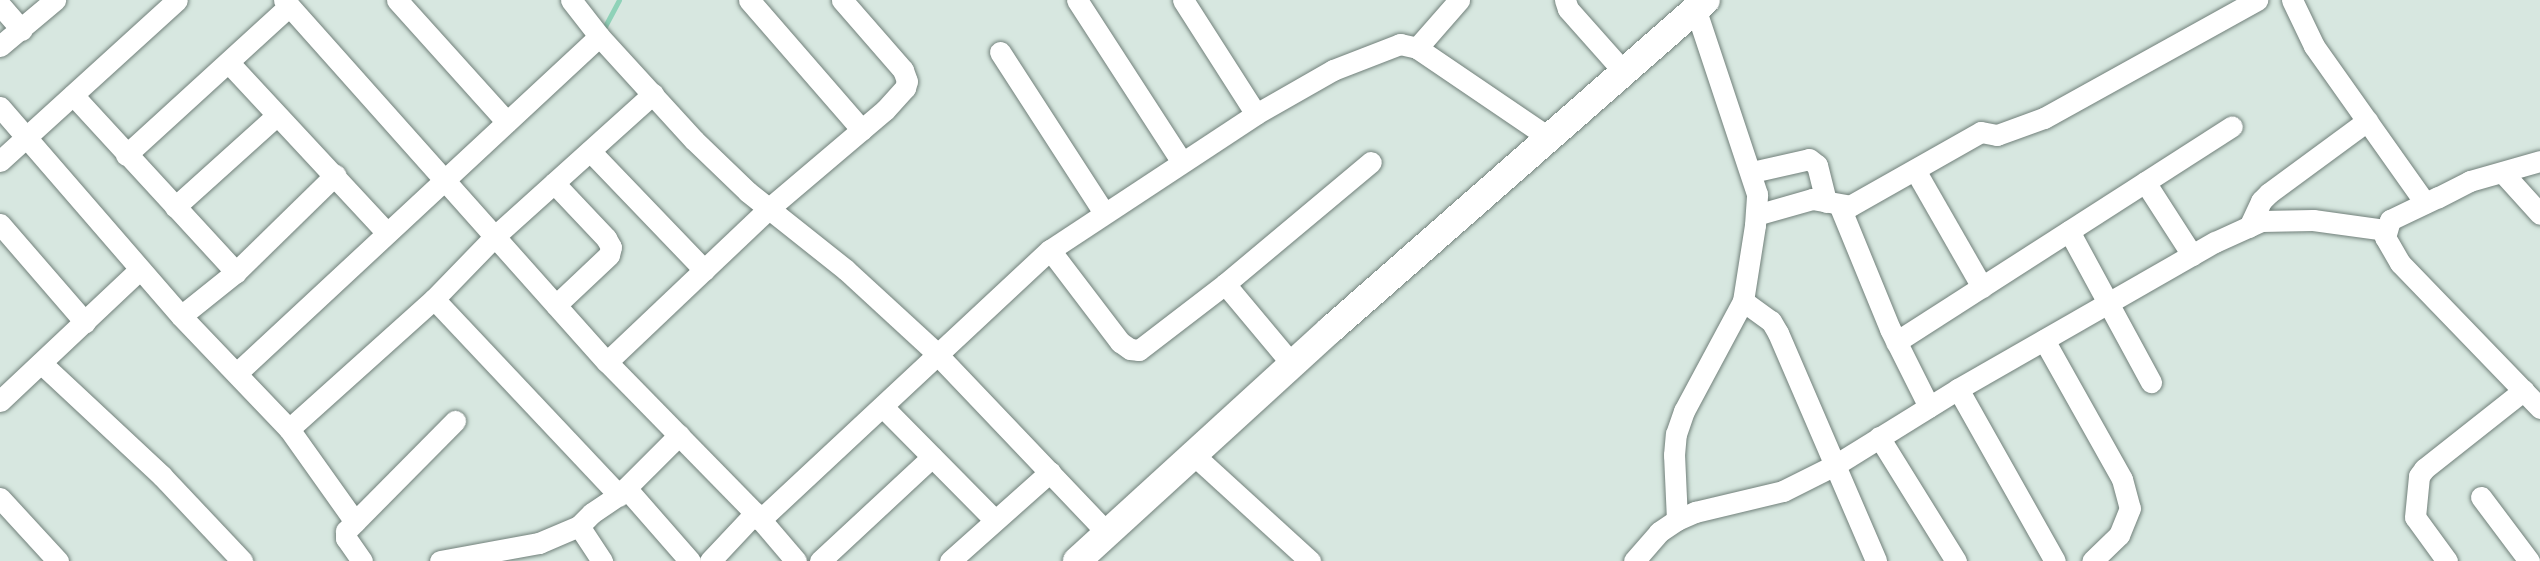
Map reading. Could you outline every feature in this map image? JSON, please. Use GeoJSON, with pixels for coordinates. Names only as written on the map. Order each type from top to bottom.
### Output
{"type":"FeatureCollection","features":[{"type":"Feature","properties":{"kind":"street"},"geometry":{"type":"LineString","coordinates":[[0,46],[55,0]]}},
{"type":"Feature","properties":{"kind":"street"},"geometry":{"type":"LineString","coordinates":[[397,0],[507,122]]}},
{"type":"Feature","properties":{"kind":"street"},"geometry":{"type":"LineString","coordinates":[[571,0],[599,36],[694,140],[767,210],[846,270],[938,356],[1108,534]]}},
{"type":"Feature","properties":{"kind":"street"},"geometry":{"type":"LineString","coordinates":[[749,0],[862,130]]}},
{"type":"Feature","properties":{"kind":"street"},"geometry":{"type":"LineString","coordinates":[[607,362],[767,210],[900,95],[907,81],[903,70],[842,0]]}},
{"type":"Feature","properties":{"kind":"street"},"geometry":{"type":"LineString","coordinates":[[1077,0],[1182,162]]}},
{"type":"Feature","properties":{"kind":"street"},"geometry":{"type":"LineString","coordinates":[[1183,0],[1256,114]]}},
{"type":"Feature","properties":{"kind":"street"},"geometry":{"type":"LineString","coordinates":[[1417,48],[1459,0]]}},
{"type":"Feature","properties":{"kind":"street"},"geometry":{"type":"LineString","coordinates":[[1565,0],[1568,9],[1623,71]]}},
{"type":"Feature","properties":{"kind":"street"},"geometry":{"type":"LineString","coordinates":[[1756,215],[1812,199],[1850,206],[1981,132],[1997,135],[2044,118],[2257,0]]}},
{"type":"Feature","properties":{"kind":"street"},"geometry":{"type":"LineString","coordinates":[[2292,0],[2314,46],[2425,203]]}},
{"type":"Feature","properties":{"kind":"street"},"geometry":{"type":"LineString","coordinates":[[0,161],[167,3]]}},
{"type":"Feature","properties":{"kind":"street"},"geometry":{"type":"LineString","coordinates":[[126,155],[229,63],[286,3],[442,181],[607,362],[758,516],[796,561]]}},
{"type":"Feature","properties":{"kind":"street"},"geometry":{"type":"LineString","coordinates":[[1077,561],[1292,365],[1701,4],[1757,194],[1743,301],[1684,411],[1676,434],[1674,455],[1677,520]]}},
{"type":"Feature","properties":{"kind":"street"},"geometry":{"type":"LineString","coordinates":[[0,5],[22,30]]}},
{"type":"Feature","properties":{"kind":"street"},"geometry":{"type":"LineString","coordinates":[[238,372],[599,36]]}},
{"type":"Feature","properties":{"kind":"street"},"geometry":{"type":"LineString","coordinates":[[710,561],[883,407],[1050,250],[1256,114],[1333,70],[1380,49],[1399,44],[1417,48],[1548,137]]}},
{"type":"Feature","properties":{"kind":"street"},"geometry":{"type":"LineString","coordinates":[[1000,52],[1104,212]]}},
{"type":"Feature","properties":{"kind":"street"},"geometry":{"type":"LineString","coordinates":[[229,63],[386,232]]}},
{"type":"Feature","properties":{"kind":"street"},"geometry":{"type":"LineString","coordinates":[[289,429],[434,299],[494,237],[653,94]]}},
{"type":"Feature","properties":{"kind":"street"},"geometry":{"type":"LineString","coordinates":[[72,95],[236,272]]}},
{"type":"Feature","properties":{"kind":"street"},"geometry":{"type":"LineString","coordinates":[[0,107],[181,316],[238,372],[289,429],[355,522]]}},
{"type":"Feature","properties":{"kind":"street"},"geometry":{"type":"LineString","coordinates":[[175,207],[276,116]]}},
{"type":"Feature","properties":{"kind":"street"},"geometry":{"type":"LineString","coordinates":[[2249,227],[2260,201],[2368,121]]}},
{"type":"Feature","properties":{"kind":"street"},"geometry":{"type":"LineString","coordinates":[[1896,342],[2232,126]]}},
{"type":"Feature","properties":{"kind":"street"},"geometry":{"type":"LineString","coordinates":[[590,151],[704,270]]}},
{"type":"Feature","properties":{"kind":"street"},"geometry":{"type":"LineString","coordinates":[[1752,172],[1809,159],[1816,165],[1896,342],[1929,407]]}},
{"type":"Feature","properties":{"kind":"street"},"geometry":{"type":"LineString","coordinates":[[2540,161],[2470,181],[2390,220],[2385,237],[2400,263],[2540,408]]}},
{"type":"Feature","properties":{"kind":"street"},"geometry":{"type":"LineString","coordinates":[[1050,250],[1120,342],[1130,349],[1139,350],[1225,284],[1371,162]]}},
{"type":"Feature","properties":{"kind":"street"},"geometry":{"type":"LineString","coordinates":[[1915,170],[1982,287]]}},
{"type":"Feature","properties":{"kind":"street"},"geometry":{"type":"LineString","coordinates":[[2503,173],[2540,214]]}},
{"type":"Feature","properties":{"kind":"street"},"geometry":{"type":"LineString","coordinates":[[181,316],[236,272],[335,175]]}},
{"type":"Feature","properties":{"kind":"street"},"geometry":{"type":"LineString","coordinates":[[2145,182],[2192,255]]}},
{"type":"Feature","properties":{"kind":"street"},"geometry":{"type":"LineString","coordinates":[[554,183],[606,238],[611,247],[609,255],[556,305]]}},
{"type":"Feature","properties":{"kind":"street"},"geometry":{"type":"LineString","coordinates":[[1634,561],[1659,532],[1677,520],[1695,512],[1783,491],[1837,464],[1958,389],[2192,255],[2249,227],[2261,222],[2287,219],[2386,230]]}},
{"type":"Feature","properties":{"kind":"street"},"geometry":{"type":"LineString","coordinates":[[0,225],[85,322]]}},
{"type":"Feature","properties":{"kind":"street"},"geometry":{"type":"LineString","coordinates":[[2069,231],[2151,382]]}},
{"type":"Feature","properties":{"kind":"street"},"geometry":{"type":"LineString","coordinates":[[0,401],[140,269]]}},
{"type":"Feature","properties":{"kind":"street"},"geometry":{"type":"LineString","coordinates":[[1225,284],[1292,365]]}},
{"type":"Feature","properties":{"kind":"street"},"geometry":{"type":"LineString","coordinates":[[434,299],[690,561]]}},
{"type":"Feature","properties":{"kind":"street"},"geometry":{"type":"LineString","coordinates":[[1743,301],[1771,321],[1837,464],[1876,561]]}},
{"type":"Feature","properties":{"kind":"street"},"geometry":{"type":"LineString","coordinates":[[2044,340],[2122,479],[2130,508],[2119,535],[2092,561]]}},
{"type":"Feature","properties":{"kind":"street"},"geometry":{"type":"LineString","coordinates":[[41,363],[162,476],[242,561]]}},
{"type":"Feature","properties":{"kind":"street"},"geometry":{"type":"LineString","coordinates":[[1958,389],[2055,561]]}},
{"type":"Feature","properties":{"kind":"street"},"geometry":{"type":"LineString","coordinates":[[2447,561],[2415,517],[2419,476],[2424,469],[2524,390]]}},
{"type":"Feature","properties":{"kind":"street"},"geometry":{"type":"LineString","coordinates":[[883,407],[995,520]]}},
{"type":"Feature","properties":{"kind":"street"},"geometry":{"type":"LineString","coordinates":[[362,561],[346,538],[346,531],[455,421]]}},
{"type":"Feature","properties":{"kind":"street"},"geometry":{"type":"LineString","coordinates":[[440,561],[539,543],[579,526],[623,491],[679,435]]}},
{"type":"Feature","properties":{"kind":"street"},"geometry":{"type":"LineString","coordinates":[[1878,437],[1956,561]]}},
{"type":"Feature","properties":{"kind":"street"},"geometry":{"type":"LineString","coordinates":[[1195,456],[1310,561]]}},
{"type":"Feature","properties":{"kind":"street"},"geometry":{"type":"LineString","coordinates":[[820,561],[932,457]]}},
{"type":"Feature","properties":{"kind":"street"},"geometry":{"type":"LineString","coordinates":[[950,561],[1050,472]]}},
{"type":"Feature","properties":{"kind":"street"},"geometry":{"type":"LineString","coordinates":[[0,498],[58,561]]}},
{"type":"Feature","properties":{"kind":"street"},"geometry":{"type":"LineString","coordinates":[[2481,498],[2529,561]]}},
{"type":"Feature","properties":{"kind":"street"},"geometry":{"type":"LineString","coordinates":[[579,526],[602,561]]}},
{"type":"Feature","properties":{"kind":"waterway"},"geometry":{"type":"LineString","coordinates":[[603,30],[619,0]]}}]}
